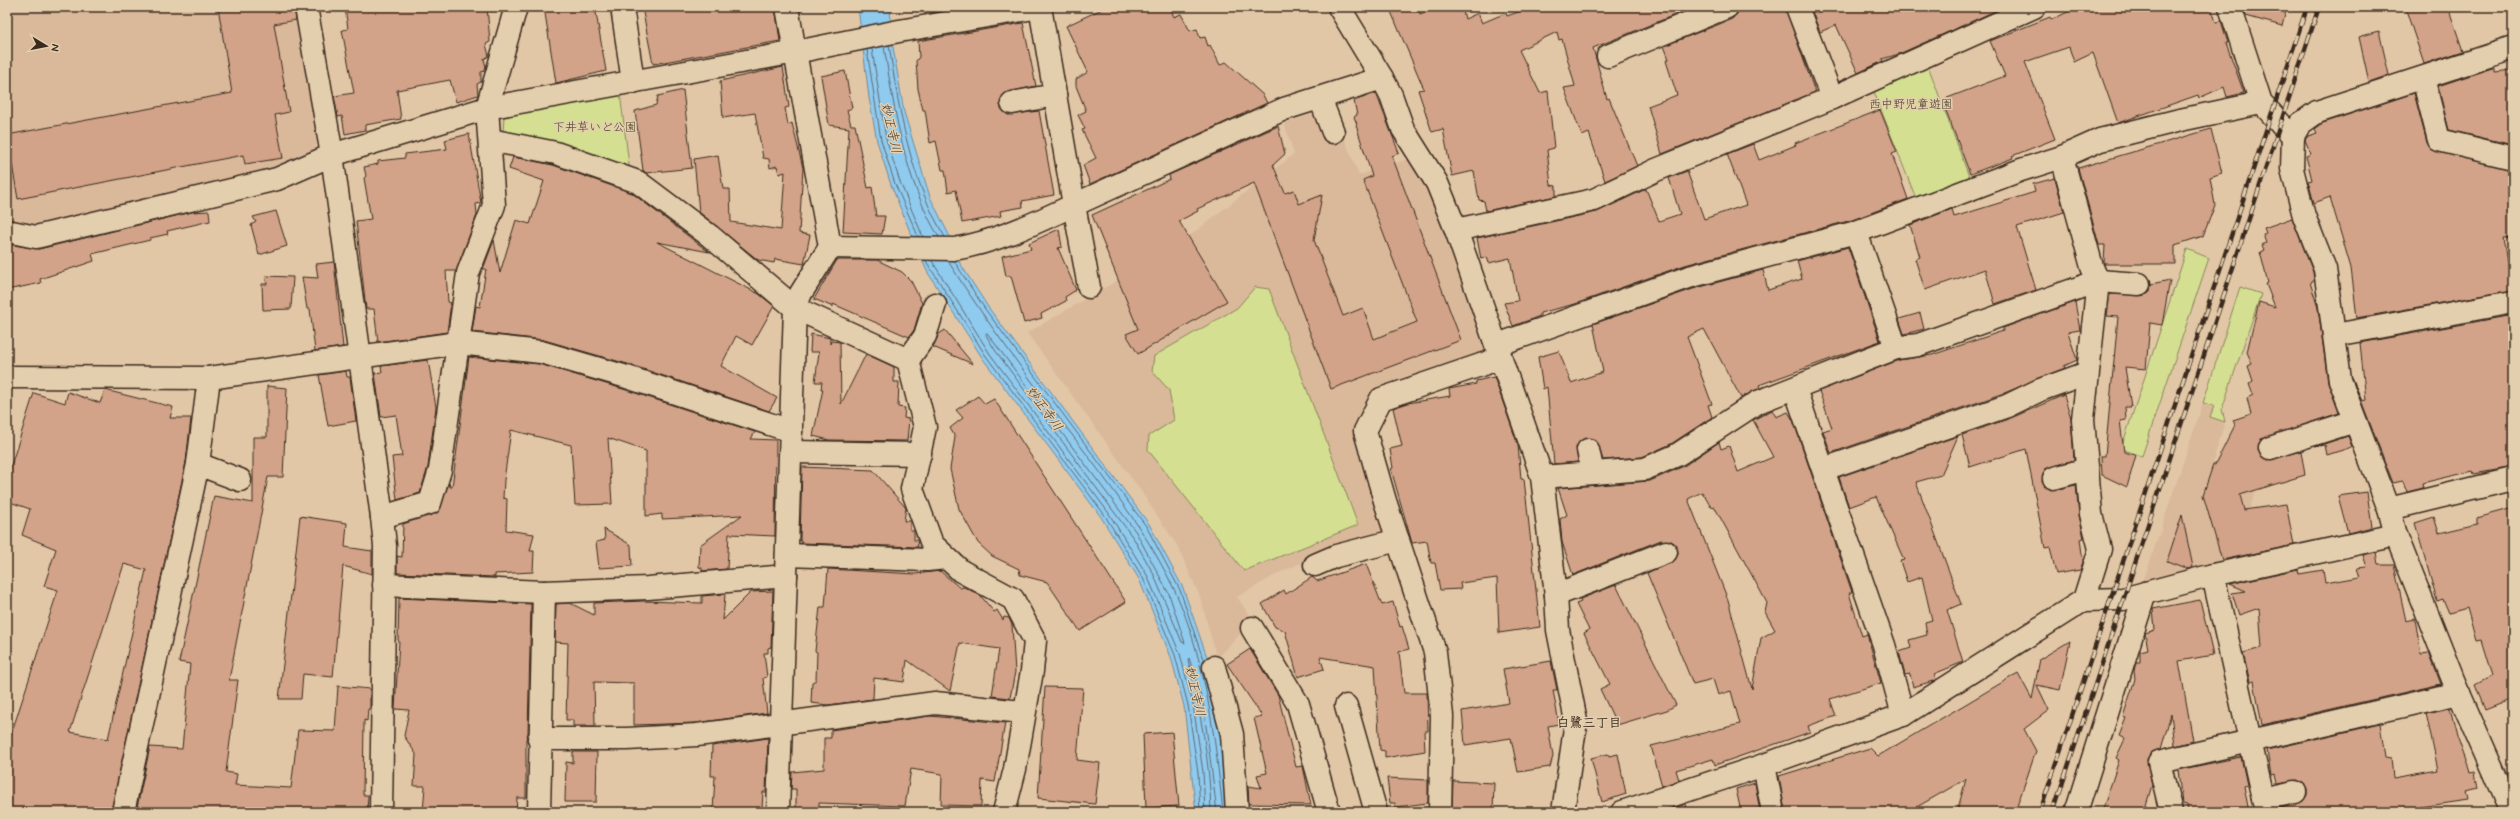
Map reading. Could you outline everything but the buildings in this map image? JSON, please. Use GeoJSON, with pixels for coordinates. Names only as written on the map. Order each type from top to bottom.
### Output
{"type":"FeatureCollection","features":[{"type":"Feature","properties":{"kind":"street"},"geometry":{"type":"LineString","coordinates":[[306,7],[332,155],[345,261],[362,359],[382,517],[384,585],[381,812]]}},
{"type":"Feature","properties":{"kind":"street"},"geometry":{"type":"LineString","coordinates":[[382,517],[430,503],[440,470],[468,273],[494,205],[487,108],[516,7]]}},
{"type":"Feature","properties":{"kind":"street"},"geometry":{"type":"LineString","coordinates":[[622,7],[634,82]]}},
{"type":"Feature","properties":{"kind":"street"},"geometry":{"type":"LineString","coordinates":[[778,812],[795,308],[801,293],[830,247],[787,7]]}},
{"type":"Feature","properties":{"kind":"street"},"geometry":{"type":"LineString","coordinates":[[7,231],[36,237],[277,179],[332,155],[487,108],[796,52],[893,32],[1040,7],[1074,205],[1090,287]]}},
{"type":"Feature","properties":{"kind":"street"},"geometry":{"type":"LineString","coordinates":[[1338,7],[1382,78],[1391,95],[1403,129],[1437,183],[1456,230],[1542,477],[1556,595],[1558,630],[1576,721],[1563,812]]}},
{"type":"Feature","properties":{"kind":"street"},"geometry":{"type":"LineString","coordinates":[[1608,56],[1727,7]]}},
{"type":"Feature","properties":{"kind":"street"},"geometry":{"type":"LineString","coordinates":[[1797,7],[1832,98]]}},
{"type":"Feature","properties":{"kind":"street"},"geometry":{"type":"LineString","coordinates":[[1456,230],[1594,200],[1656,170],[1832,98],[2034,7]]}},
{"type":"Feature","properties":{"kind":"street"},"geometry":{"type":"LineString","coordinates":[[2230,7],[2261,103],[2272,112],[2280,125],[2293,136]]}},
{"type":"Feature","properties":{"kind":"street"},"geometry":{"type":"LineString","coordinates":[[2511,812],[2459,693],[2396,535],[2389,509],[2340,380],[2325,269],[2304,216],[2292,169],[2293,136],[2300,124],[2317,112],[2513,48]]}},
{"type":"Feature","properties":{"kind":"street"},"geometry":{"type":"LineString","coordinates":[[830,247],[954,250],[1023,228],[1271,115],[1382,78]]}},
{"type":"Feature","properties":{"kind":"street"},"geometry":{"type":"LineString","coordinates":[[2423,78],[2439,140],[2513,158]]}},
{"type":"Feature","properties":{"kind":"street"},"geometry":{"type":"LineString","coordinates":[[1012,103],[1056,95]]}},
{"type":"Feature","properties":{"kind":"street"},"geometry":{"type":"LineString","coordinates":[[1320,98],[1333,132]]}},
{"type":"Feature","properties":{"kind":"street"},"geometry":{"type":"LineString","coordinates":[[1440,812],[1442,716],[1435,652],[1398,540],[1365,431],[1381,399],[1689,277],[1856,232],[2021,170],[2062,157],[2100,140],[2180,120],[2261,103]]}},
{"type":"Feature","properties":{"kind":"street"},"geometry":{"type":"LineString","coordinates":[[490,140],[556,153],[638,182],[710,236],[795,308],[908,360]]}},
{"type":"Feature","properties":{"kind":"street"},"geometry":{"type":"LineString","coordinates":[[2062,157],[2092,267],[2098,281],[2083,419],[2091,514],[2100,549],[2084,600]]}},
{"type":"Feature","properties":{"kind":"street"},"geometry":{"type":"LineString","coordinates":[[1856,232],[1896,348]]}},
{"type":"Feature","properties":{"kind":"street"},"geometry":{"type":"LineString","coordinates":[[1542,477],[1645,468],[1652,466],[1677,455],[1758,402],[1795,389],[1896,348],[1918,345],[2098,281],[2139,284]]}},
{"type":"Feature","properties":{"kind":"street"},"geometry":{"type":"LineString","coordinates":[[2335,335],[2513,302]]}},
{"type":"Feature","properties":{"kind":"street"},"geometry":{"type":"LineString","coordinates":[[935,304],[925,336],[908,360],[925,427],[912,489],[932,544],[961,572],[1013,599],[1035,641],[1032,671],[1015,769],[1004,812]]}},
{"type":"Feature","properties":{"kind":"street"},"geometry":{"type":"LineString","coordinates":[[7,377],[209,378],[362,359],[458,344],[541,352],[627,377],[791,441],[920,454]]}},
{"type":"Feature","properties":{"kind":"street"},"geometry":{"type":"LineString","coordinates":[[1824,469],[2007,406],[2040,390],[2087,373]]}},
{"type":"Feature","properties":{"kind":"street"},"geometry":{"type":"LineString","coordinates":[[123,812],[198,464],[209,378]]}},
{"type":"Feature","properties":{"kind":"street"},"geometry":{"type":"LineString","coordinates":[[1795,389],[1884,645],[1903,715]]}},
{"type":"Feature","properties":{"kind":"street"},"geometry":{"type":"LineString","coordinates":[[2270,448],[2355,421]]}},
{"type":"Feature","properties":{"kind":"street"},"geometry":{"type":"LineString","coordinates":[[1588,450],[1593,473]]}},
{"type":"Feature","properties":{"kind":"street"},"geometry":{"type":"LineString","coordinates":[[198,464],[240,480]]}},
{"type":"Feature","properties":{"kind":"street"},"geometry":{"type":"LineString","coordinates":[[2054,478],[2087,470]]}},
{"type":"Feature","properties":{"kind":"street"},"geometry":{"type":"LineString","coordinates":[[2389,509],[2513,479]]}},
{"type":"Feature","properties":{"kind":"street"},"geometry":{"type":"LineString","coordinates":[[1622,812],[1764,765],[1903,715],[2084,600],[2109,601],[2213,575],[2396,535]]}},
{"type":"Feature","properties":{"kind":"street"},"geometry":{"type":"LineString","coordinates":[[1315,566],[1336,556],[1398,540]]}},
{"type":"Feature","properties":{"kind":"street"},"geometry":{"type":"LineString","coordinates":[[1556,595],[1666,552]]}},
{"type":"Feature","properties":{"kind":"street"},"geometry":{"type":"LineString","coordinates":[[384,585],[544,592],[648,588],[787,566],[946,558]]}},
{"type":"Feature","properties":{"kind":"street"},"geometry":{"type":"LineString","coordinates":[[2213,575],[2265,806],[2295,792]]}},
{"type":"Feature","properties":{"kind":"street"},"geometry":{"type":"LineString","coordinates":[[539,812],[539,739],[544,592]]}},
{"type":"Feature","properties":{"kind":"street"},"geometry":{"type":"LineString","coordinates":[[2076,812],[2145,593]]}},
{"type":"Feature","properties":{"kind":"street"},"geometry":{"type":"LineString","coordinates":[[1252,628],[1298,704],[1329,812]]}},
{"type":"Feature","properties":{"kind":"street"},"geometry":{"type":"LineString","coordinates":[[1214,667],[1232,734],[1237,812]]}},
{"type":"Feature","properties":{"kind":"street"},"geometry":{"type":"LineString","coordinates":[[2171,812],[2159,762],[2459,693]]}},
{"type":"Feature","properties":{"kind":"street"},"geometry":{"type":"LineString","coordinates":[[539,739],[627,739],[697,735],[935,703],[1024,712]]}},
{"type":"Feature","properties":{"kind":"street"},"geometry":{"type":"LineString","coordinates":[[1346,706],[1376,812]]}},
{"type":"Feature","properties":{"kind":"street"},"geometry":{"type":"LineString","coordinates":[[1764,765],[1773,812]]}},
{"type":"Feature","properties":{"kind":"shaded area"},"geometry":{"type":"Polygon","coordinates":[[[7,7],[296,7],[318,139],[313,153],[264,175],[35,228],[7,221],[7,7]]]}},
{"type":"Feature","properties":{"kind":"shaded area"},"geometry":{"type":"Polygon","coordinates":[[[1332,108],[1359,175],[1408,159],[1431,189],[1488,347],[1485,354],[1374,393],[1354,430],[1384,529],[1381,537],[1312,558],[1279,573],[1237,597],[1253,620],[1217,659],[1200,597],[1178,547],[1138,487],[1027,333],[1178,245],[1294,154],[1284,123],[1332,108]]]}},
{"type":"Feature","properties":{"kind":"shaded area"},"geometry":{"type":"Polygon","coordinates":[[[2203,403],[2214,406],[2210,417],[2225,422],[2213,462],[2259,480],[2232,563],[2142,585],[2203,403]]]}},
{"type":"Feature","properties":{"kind":"green space","name":"西中野児童遊園"},"geometry":{"type":"Polygon","coordinates":[[[1927,63],[1971,182],[1917,201],[1872,87],[1927,63]]]}},
{"type":"Feature","properties":{"kind":"green space","name":"下井草いど公園"},"geometry":{"type":"Polygon","coordinates":[[[620,93],[630,173],[503,135],[504,115],[620,93]]]}},
{"type":"Feature","properties":{"kind":"green space"},"geometry":{"type":"Polygon","coordinates":[[[2187,249],[2209,258],[2142,456],[2121,449],[2187,249]]]}},
{"type":"Feature","properties":{"kind":"green space"},"geometry":{"type":"Polygon","coordinates":[[[1255,287],[1269,289],[1358,525],[1244,571],[1148,450],[1149,436],[1174,420],[1169,390],[1152,371],[1154,356],[1237,308],[1255,287]]]}},
{"type":"Feature","properties":{"kind":"green space"},"geometry":{"type":"Polygon","coordinates":[[[2240,287],[2261,294],[2222,409],[2225,422],[2210,417],[2214,406],[2203,403],[2240,287]]]}},
{"type":"Feature","properties":{"kind":"water","name":"妙正寺川"},"geometry":{"type":"Polygon","coordinates":[[[858,7],[890,7],[892,41],[904,112],[930,197],[952,241],[956,257],[988,307],[1149,524],[1183,588],[1208,660],[1218,700],[1232,812],[1196,812],[1184,706],[1171,657],[1139,579],[1101,517],[983,359],[928,273],[920,256],[891,185],[877,141],[869,98],[858,7]]]}},
{"type":"Feature","properties":{"kind":"railway"},"geometry":{"type":"LineString","coordinates":[[2040,812],[2307,7]]}},
{"type":"Feature","properties":{"kind":"railway"},"geometry":{"type":"LineString","coordinates":[[2053,812],[2319,7]]}},
{"type":"Feature","properties":{"kind":"district","name":"白鷺三丁目"},"geometry":{"type":"Point","coordinates":[1589,722]}}]}
